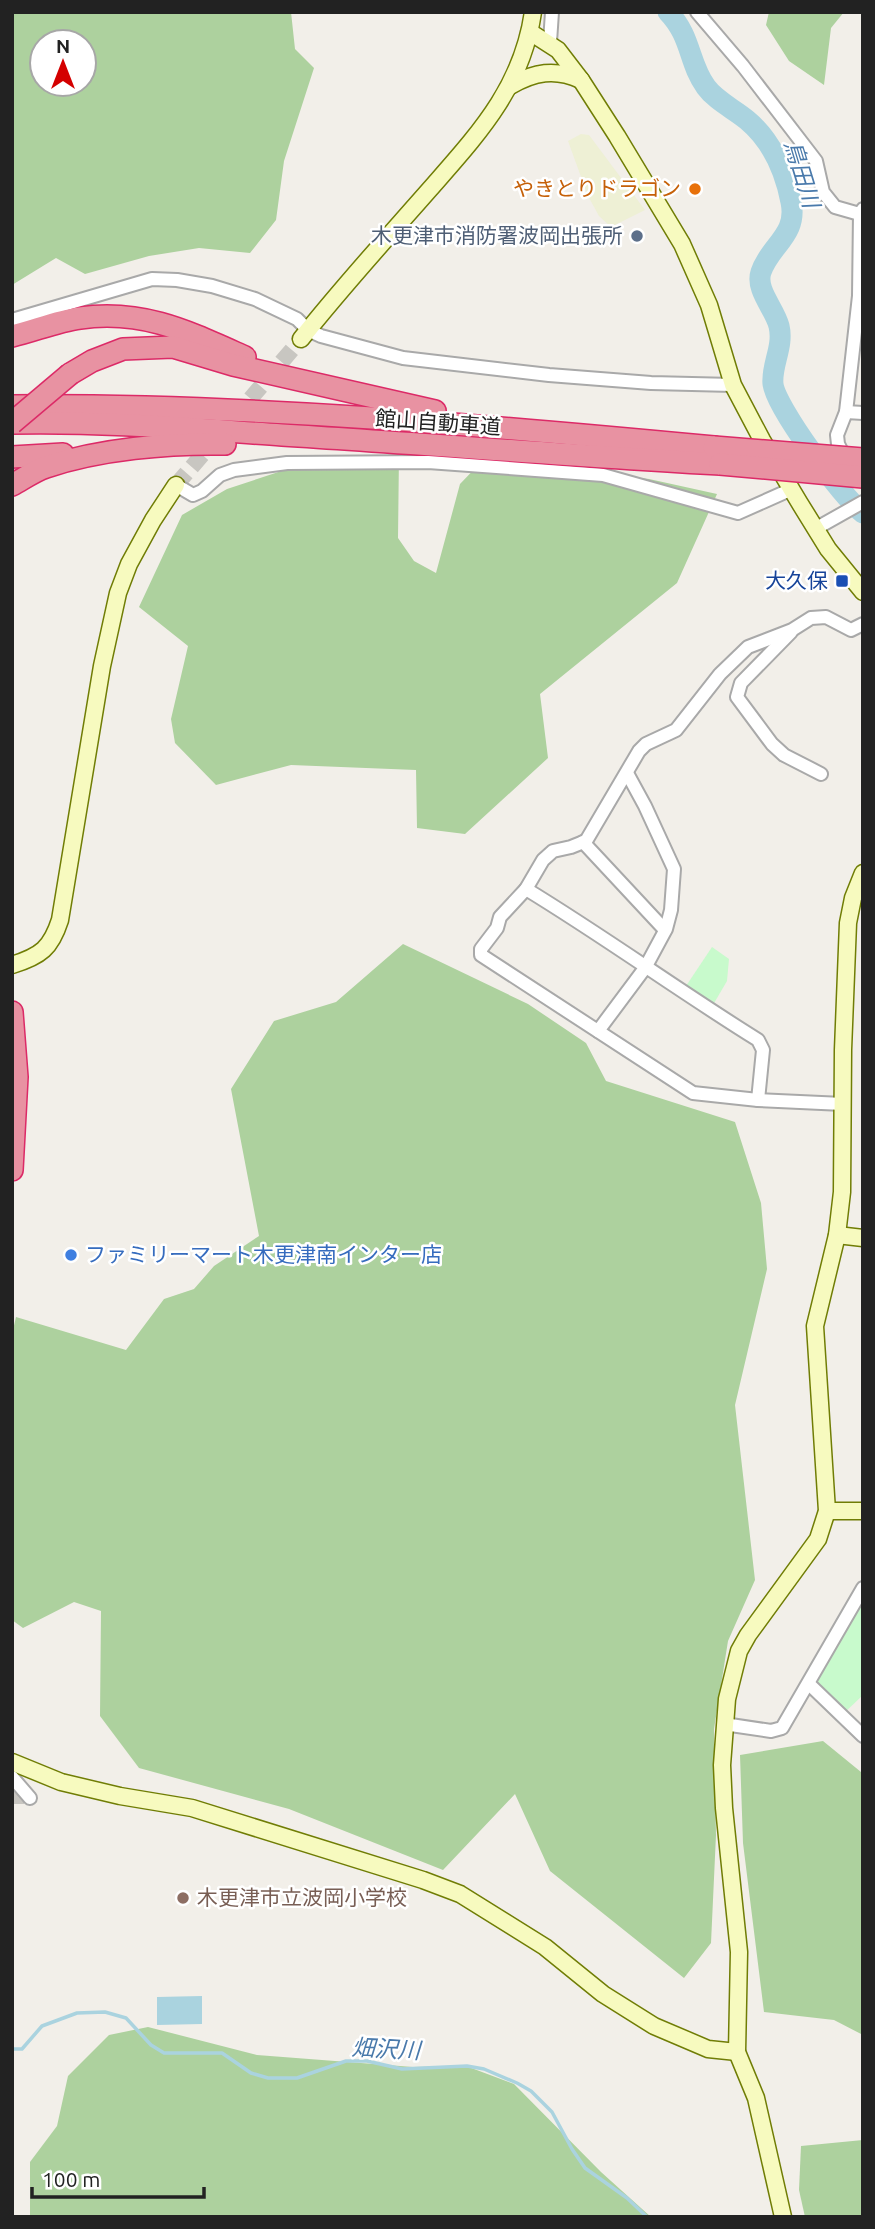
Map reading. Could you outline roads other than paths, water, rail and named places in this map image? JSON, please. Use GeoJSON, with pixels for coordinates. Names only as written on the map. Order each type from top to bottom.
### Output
{"type":"FeatureCollection","features":[{"type":"Feature","properties":{"kind":"highway"},"geometry":{"type":"LineString","coordinates":[[12,337],[78,318],[119,316],[152,320],[180,328],[254,362],[333,389]]}},
{"type":"Feature","properties":{"kind":"highway"},"geometry":{"type":"LineString","coordinates":[[12,423],[70,374],[92,361],[122,349],[173,347],[233,365],[410,407],[495,421],[688,444]]}},
{"type":"Feature","properties":{"kind":"highway","name":"館山自動車道"},"geometry":{"type":"LineString","coordinates":[[12,406],[219,409],[482,426],[688,444],[717,456],[863,477]]}},
{"type":"Feature","properties":{"kind":"highway","name":"館山自動車道"},"geometry":{"type":"LineString","coordinates":[[12,423],[62,422],[416,443],[493,451],[863,459]]}},
{"type":"Feature","properties":{"kind":"highway"},"geometry":{"type":"LineString","coordinates":[[12,457],[204,444],[416,443]]}},
{"type":"Feature","properties":{"kind":"highway"},"geometry":{"type":"LineString","coordinates":[[12,485],[44,468],[81,458],[145,448]]}},
{"type":"Feature","properties":{"kind":"highway"},"geometry":{"type":"LineString","coordinates":[[12,1013],[17,1077],[12,1170]]}},
{"type":"Feature","properties":{"kind":"street"},"geometry":{"type":"LineString","coordinates":[[305,335],[473,141],[510,86],[524,55],[533,12]]}},
{"type":"Feature","properties":{"kind":"street"},"geometry":{"type":"LineString","coordinates":[[550,43],[552,12]]}},
{"type":"Feature","properties":{"kind":"street"},"geometry":{"type":"LineString","coordinates":[[697,12],[743,66],[816,161],[823,192],[835,207],[862,213],[859,296],[846,412],[837,435],[838,444],[863,485]]}},
{"type":"Feature","properties":{"kind":"street"},"geometry":{"type":"LineString","coordinates":[[530,32],[550,43],[580,80],[682,244],[709,305],[733,385],[762,440],[828,549],[863,592]]}},
{"type":"Feature","properties":{"kind":"street"},"geometry":{"type":"LineString","coordinates":[[510,86],[536,74],[551,72],[580,80]]}},
{"type":"Feature","properties":{"kind":"street"},"geometry":{"type":"LineString","coordinates":[[12,320],[152,279],[177,280],[212,286],[255,299],[297,318],[305,335]]}},
{"type":"Feature","properties":{"kind":"street"},"geometry":{"type":"LineString","coordinates":[[305,335],[403,358],[549,375],[651,383],[733,385]]}},
{"type":"Feature","properties":{"kind":"street"},"geometry":{"type":"LineString","coordinates":[[846,412],[863,413]]}},
{"type":"Feature","properties":{"kind":"street"},"geometry":{"type":"LineString","coordinates":[[12,965],[43,952],[54,940],[102,666],[118,593],[129,564],[176,485],[192,495],[202,491],[220,475],[234,470],[287,463],[428,462],[603,475],[738,513],[792,489]]}},
{"type":"Feature","properties":{"kind":"street"},"geometry":{"type":"LineString","coordinates":[[815,528],[863,502]]}},
{"type":"Feature","properties":{"kind":"street"},"geometry":{"type":"LineString","coordinates":[[843,1104],[758,1100],[693,1093],[481,956],[481,949],[497,928],[506,908],[526,889],[543,860],[553,851],[571,848],[583,842],[603,815],[639,751],[646,744],[676,730],[720,674],[748,647],[792,630],[811,618],[826,617],[850,630],[863,624]]}},
{"type":"Feature","properties":{"kind":"street"},"geometry":{"type":"LineString","coordinates":[[792,630],[740,683],[737,697],[772,744],[785,755],[821,774]]}},
{"type":"Feature","properties":{"kind":"street"},"geometry":{"type":"LineString","coordinates":[[598,1031],[645,968],[665,930],[671,910],[674,869],[645,806],[626,773]]}},
{"type":"Feature","properties":{"kind":"street"},"geometry":{"type":"LineString","coordinates":[[583,842],[665,930]]}},
{"type":"Feature","properties":{"kind":"street"},"geometry":{"type":"LineString","coordinates":[[783,2217],[755,2098],[737,2052],[739,1952],[724,1808],[724,1724],[739,1651],[818,1539],[827,1511],[815,1326],[837,1235],[842,1192],[848,923],[853,898],[863,873]]}},
{"type":"Feature","properties":{"kind":"street"},"geometry":{"type":"LineString","coordinates":[[526,889],[758,1041],[763,1050],[758,1100]]}},
{"type":"Feature","properties":{"kind":"street"},"geometry":{"type":"LineString","coordinates":[[837,1235],[863,1238]]}},
{"type":"Feature","properties":{"kind":"street"},"geometry":{"type":"LineString","coordinates":[[827,1511],[863,1511]]}},
{"type":"Feature","properties":{"kind":"street"},"geometry":{"type":"LineString","coordinates":[[724,1724],[771,1731],[782,1728],[863,1588]]}},
{"type":"Feature","properties":{"kind":"street"},"geometry":{"type":"LineString","coordinates":[[809,1684],[863,1736]]}},
{"type":"Feature","properties":{"kind":"street"},"geometry":{"type":"LineString","coordinates":[[12,1762],[61,1782],[120,1796],[192,1808],[460,1894],[545,1947],[603,1994],[654,2026],[708,2049],[737,2052]]}},
{"type":"Feature","properties":{"kind":"street"},"geometry":{"type":"LineString","coordinates":[[12,1777],[30,1798]]}},
{"type":"Feature","properties":{"kind":"water"},"geometry":{"type":"Polygon","coordinates":[[[202,1996],[202,2024],[157,2025],[157,1997],[202,1996]]]}},
{"type":"Feature","properties":{"kind":"waterway","name":"鳥田川"},"geometry":{"type":"LineString","coordinates":[[668,12],[682,31],[706,87],[756,128],[781,168],[791,202],[791,223],[765,263],[760,279],[780,334],[773,384],[786,412],[812,452],[841,490],[863,513]]}},
{"type":"Feature","properties":{"kind":"waterway","name":"畑沢川"},"geometry":{"type":"LineString","coordinates":[[13,2049],[22,2049],[42,2026],[77,2013],[105,2012],[126,2018],[151,2045],[164,2053],[222,2053],[251,2073],[268,2078],[297,2078],[346,2061],[367,2061],[402,2069],[467,2066],[484,2069],[531,2091],[552,2112],[585,2168],[627,2198],[647,2217]]}},
{"type":"Feature","properties":{"kind":"tunnel"},"geometry":{"type":"LineString","coordinates":[[235,417],[301,339]]}},
{"type":"Feature","properties":{"kind":"tunnel"},"geometry":{"type":"LineString","coordinates":[[176,485],[216,439]]}},
{"type":"Feature","properties":{"kind":"tunnel"},"geometry":{"type":"LineString","coordinates":[[12,1798],[30,1798]]}},
{"type":"Feature","properties":{"kind":"place","name":"やきとりドラゴン"},"geometry":{"type":"Point","coordinates":[695,189]}},
{"type":"Feature","properties":{"kind":"place","name":"木更津市消防署波岡出張所"},"geometry":{"type":"Point","coordinates":[637,236]}},
{"type":"Feature","properties":{"kind":"place","name":"大久保"},"geometry":{"type":"Point","coordinates":[842,581]}},
{"type":"Feature","properties":{"kind":"place","name":"ファミリーマート木更津南インター店"},"geometry":{"type":"Point","coordinates":[71,1255]}},
{"type":"Feature","properties":{"kind":"place","name":"木更津市立波岡小学校"},"geometry":{"type":"Point","coordinates":[183,1898]}}]}
